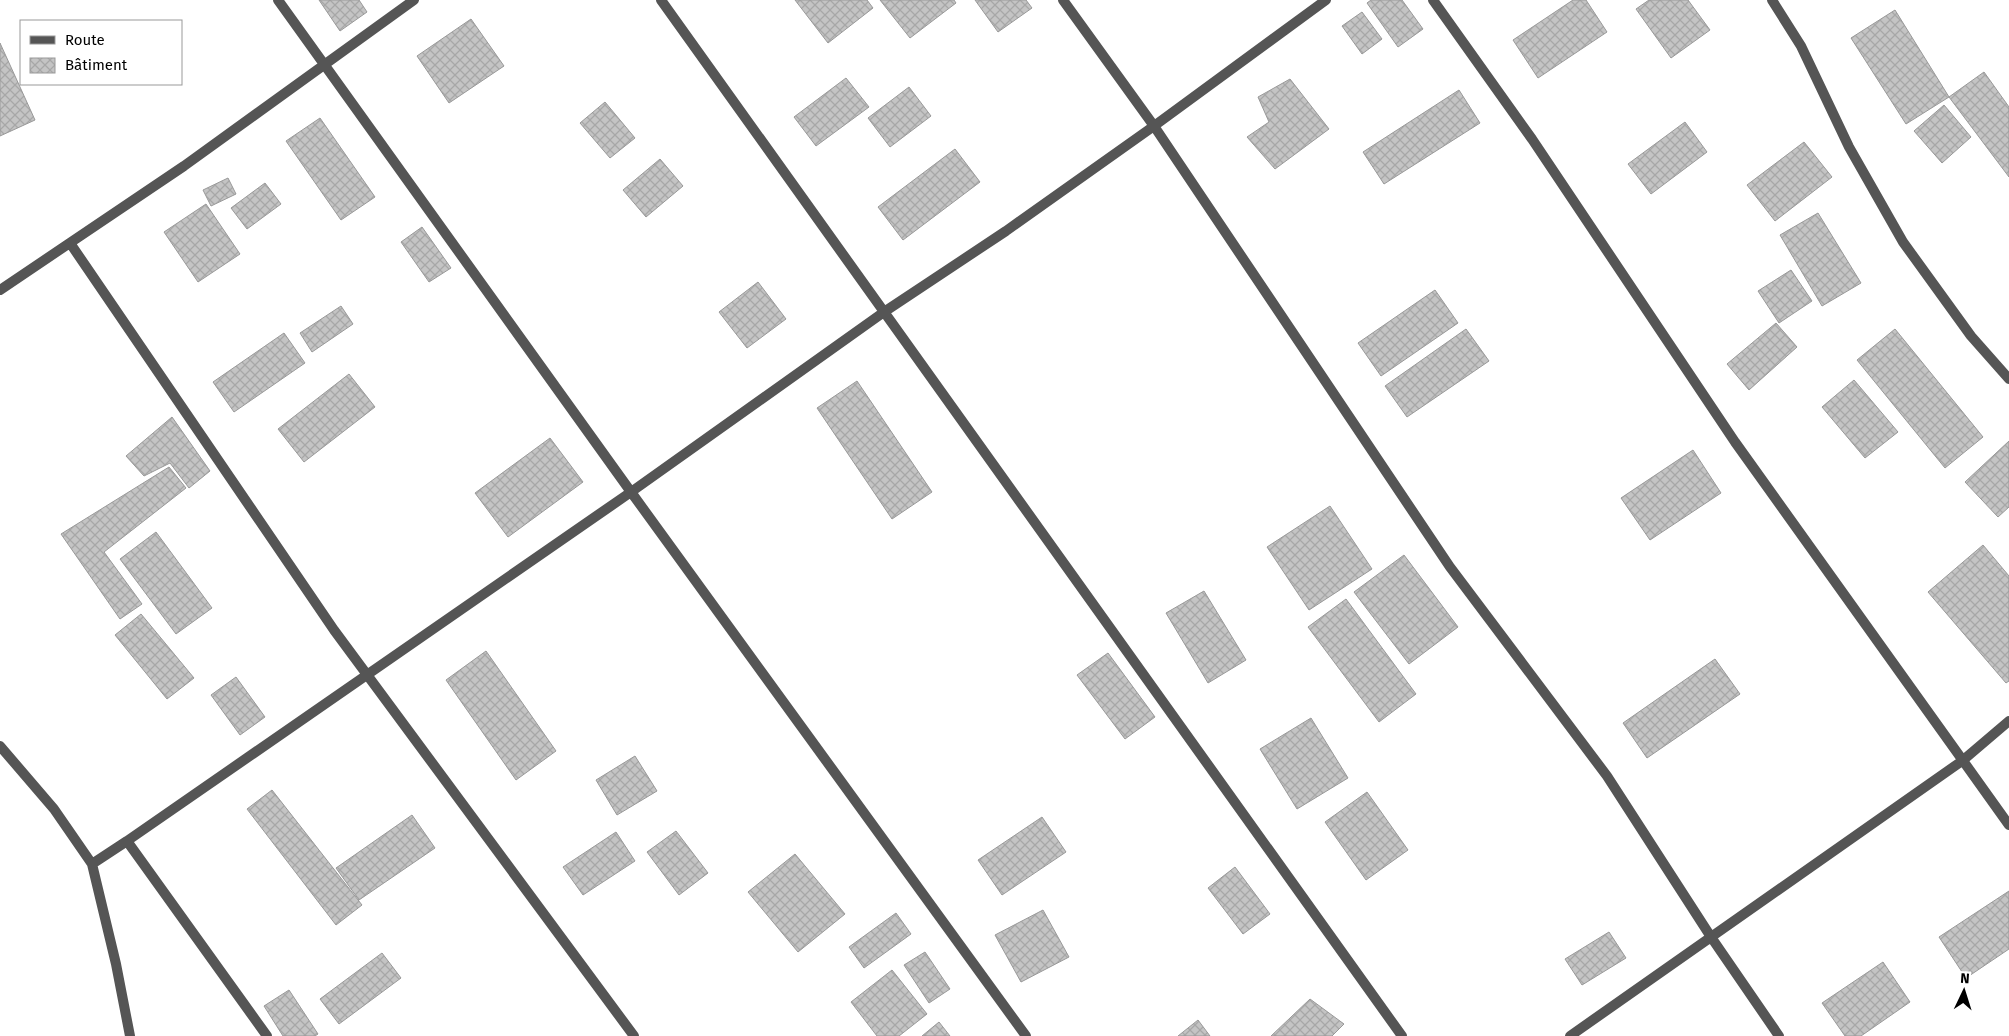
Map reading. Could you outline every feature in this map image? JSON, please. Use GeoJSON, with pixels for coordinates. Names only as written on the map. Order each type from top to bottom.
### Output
{"type":"FeatureCollection","features":[{"type":"Feature","properties":{"kind":"street"},"geometry":{"type":"LineString","coordinates":[[278,0],[631,492],[1026,1036]]}},
{"type":"Feature","properties":{"kind":"street"},"geometry":{"type":"LineString","coordinates":[[0,290],[184,166],[414,0]]}},
{"type":"Feature","properties":{"kind":"street"},"geometry":{"type":"LineString","coordinates":[[661,0],[1402,1036]]}},
{"type":"Feature","properties":{"kind":"street"},"geometry":{"type":"LineString","coordinates":[[1063,0],[1154,126],[1450,567],[1607,776],[1711,937],[1779,1036]]}},
{"type":"Feature","properties":{"kind":"street"},"geometry":{"type":"LineString","coordinates":[[92,864],[631,492],[884,312],[1006,231],[1326,0]]}},
{"type":"Feature","properties":{"kind":"street"},"geometry":{"type":"LineString","coordinates":[[1433,0],[1532,140],[1735,442],[2009,825]]}},
{"type":"Feature","properties":{"kind":"street"},"geometry":{"type":"LineString","coordinates":[[1772,0],[1801,46],[1849,147],[1903,242],[1971,336],[2009,379]]}},
{"type":"Feature","properties":{"kind":"street"},"geometry":{"type":"LineString","coordinates":[[70,243],[334,630],[634,1036]]}},
{"type":"Feature","properties":{"kind":"street"},"geometry":{"type":"LineString","coordinates":[[1570,1036],[1962,761],[2009,721]]}},
{"type":"Feature","properties":{"kind":"street"},"geometry":{"type":"LineString","coordinates":[[0,746],[54,809],[92,864],[116,964],[130,1036]]}},
{"type":"Feature","properties":{"kind":"street"},"geometry":{"type":"LineString","coordinates":[[127,841],[266,1036]]}},
{"type":"Feature","properties":{"kind":"building"},"geometry":{"type":"Polygon","coordinates":[[[319,0],[359,0],[367,12],[340,31],[319,0]]]}},
{"type":"Feature","properties":{"kind":"building"},"geometry":{"type":"Polygon","coordinates":[[[795,0],[867,0],[873,8],[828,43],[795,0]]]}},
{"type":"Feature","properties":{"kind":"building"},"geometry":{"type":"Polygon","coordinates":[[[880,0],[954,0],[956,3],[910,38],[880,0]]]}},
{"type":"Feature","properties":{"kind":"building"},"geometry":{"type":"Polygon","coordinates":[[[975,0],[1026,0],[1032,8],[998,32],[975,0]]]}},
{"type":"Feature","properties":{"kind":"building"},"geometry":{"type":"Polygon","coordinates":[[[1371,0],[1402,0],[1423,29],[1398,47],[1367,3],[1371,0]]]}},
{"type":"Feature","properties":{"kind":"building"},"geometry":{"type":"Polygon","coordinates":[[[1573,0],[1586,0],[1607,32],[1538,78],[1513,40],[1573,0]]]}},
{"type":"Feature","properties":{"kind":"building"},"geometry":{"type":"Polygon","coordinates":[[[1649,0],[1688,0],[1710,30],[1671,58],[1636,9],[1649,0]]]}},
{"type":"Feature","properties":{"kind":"building"},"geometry":{"type":"Polygon","coordinates":[[[1895,10],[1949,97],[1906,124],[1851,38],[1895,10]]]}},
{"type":"Feature","properties":{"kind":"building"},"geometry":{"type":"Polygon","coordinates":[[[1362,12],[1382,39],[1362,54],[1342,26],[1362,12]]]}},
{"type":"Feature","properties":{"kind":"building"},"geometry":{"type":"Polygon","coordinates":[[[471,19],[504,66],[449,103],[417,56],[471,19]]]}},
{"type":"Feature","properties":{"kind":"building"},"geometry":{"type":"Polygon","coordinates":[[[0,43],[35,120],[0,136],[0,43]]]}},
{"type":"Feature","properties":{"kind":"building"},"geometry":{"type":"Polygon","coordinates":[[[1984,72],[2009,107],[2009,177],[1949,97],[1984,72]]]}},
{"type":"Feature","properties":{"kind":"building"},"geometry":{"type":"Polygon","coordinates":[[[846,78],[869,107],[816,146],[794,117],[846,78]]]}},
{"type":"Feature","properties":{"kind":"building"},"geometry":{"type":"Polygon","coordinates":[[[1290,79],[1329,129],[1275,169],[1247,137],[1269,122],[1258,97],[1290,79]]]}},
{"type":"Feature","properties":{"kind":"building"},"geometry":{"type":"Polygon","coordinates":[[[909,87],[931,116],[890,147],[868,118],[909,87]]]}},
{"type":"Feature","properties":{"kind":"building"},"geometry":{"type":"Polygon","coordinates":[[[1459,90],[1480,123],[1384,184],[1363,152],[1459,90]]]}},
{"type":"Feature","properties":{"kind":"building"},"geometry":{"type":"Polygon","coordinates":[[[605,102],[635,138],[610,158],[580,123],[605,102]]]}},
{"type":"Feature","properties":{"kind":"building"},"geometry":{"type":"Polygon","coordinates":[[[1944,105],[1971,137],[1942,163],[1914,131],[1944,105]]]}},
{"type":"Feature","properties":{"kind":"building"},"geometry":{"type":"Polygon","coordinates":[[[320,118],[375,197],[341,220],[286,141],[320,118]]]}},
{"type":"Feature","properties":{"kind":"building"},"geometry":{"type":"Polygon","coordinates":[[[1685,122],[1707,152],[1651,194],[1628,164],[1685,122]]]}},
{"type":"Feature","properties":{"kind":"building"},"geometry":{"type":"Polygon","coordinates":[[[1804,142],[1832,177],[1775,221],[1747,185],[1804,142]]]}},
{"type":"Feature","properties":{"kind":"building"},"geometry":{"type":"Polygon","coordinates":[[[955,149],[980,182],[903,240],[878,207],[955,149]]]}},
{"type":"Feature","properties":{"kind":"building"},"geometry":{"type":"Polygon","coordinates":[[[660,159],[683,186],[646,217],[623,190],[660,159]]]}},
{"type":"Feature","properties":{"kind":"building"},"geometry":{"type":"Polygon","coordinates":[[[228,178],[236,194],[211,206],[203,190],[228,178]]]}},
{"type":"Feature","properties":{"kind":"building"},"geometry":{"type":"Polygon","coordinates":[[[265,183],[281,204],[247,229],[231,208],[265,183]]]}},
{"type":"Feature","properties":{"kind":"building"},"geometry":{"type":"Polygon","coordinates":[[[206,204],[240,254],[198,282],[164,232],[206,204]]]}},
{"type":"Feature","properties":{"kind":"building"},"geometry":{"type":"Polygon","coordinates":[[[1818,213],[1861,283],[1822,306],[1780,235],[1818,213]]]}},
{"type":"Feature","properties":{"kind":"building"},"geometry":{"type":"Polygon","coordinates":[[[422,227],[451,268],[429,282],[401,242],[422,227]]]}},
{"type":"Feature","properties":{"kind":"building"},"geometry":{"type":"Polygon","coordinates":[[[1791,270],[1812,301],[1779,323],[1758,291],[1791,270]]]}},
{"type":"Feature","properties":{"kind":"building"},"geometry":{"type":"Polygon","coordinates":[[[758,282],[786,319],[747,348],[719,312],[758,282]]]}},
{"type":"Feature","properties":{"kind":"building"},"geometry":{"type":"Polygon","coordinates":[[[1435,290],[1458,323],[1381,376],[1358,343],[1435,290]]]}},
{"type":"Feature","properties":{"kind":"building"},"geometry":{"type":"Polygon","coordinates":[[[341,306],[353,324],[312,352],[300,333],[341,306]]]}},
{"type":"Feature","properties":{"kind":"building"},"geometry":{"type":"Polygon","coordinates":[[[1776,323],[1797,347],[1749,390],[1727,364],[1776,323]]]}},
{"type":"Feature","properties":{"kind":"building"},"geometry":{"type":"Polygon","coordinates":[[[1466,329],[1489,361],[1407,417],[1385,386],[1466,329]]]}},
{"type":"Feature","properties":{"kind":"building"},"geometry":{"type":"Polygon","coordinates":[[[1895,329],[1983,437],[1945,468],[1857,360],[1895,329]]]}},
{"type":"Feature","properties":{"kind":"building"},"geometry":{"type":"Polygon","coordinates":[[[284,333],[305,363],[234,412],[213,382],[284,333]]]}},
{"type":"Feature","properties":{"kind":"building"},"geometry":{"type":"Polygon","coordinates":[[[349,374],[375,407],[304,462],[278,429],[349,374]]]}},
{"type":"Feature","properties":{"kind":"building"},"geometry":{"type":"Polygon","coordinates":[[[1854,380],[1898,432],[1865,458],[1822,407],[1854,380]]]}},
{"type":"Feature","properties":{"kind":"building"},"geometry":{"type":"Polygon","coordinates":[[[857,381],[932,492],[892,519],[817,408],[857,381]]]}},
{"type":"Feature","properties":{"kind":"building"},"geometry":{"type":"Polygon","coordinates":[[[172,417],[210,471],[189,488],[170,463],[144,476],[126,456],[172,417]]]}},
{"type":"Feature","properties":{"kind":"building"},"geometry":{"type":"Polygon","coordinates":[[[550,438],[583,482],[508,537],[475,493],[550,438]]]}},
{"type":"Feature","properties":{"kind":"building"},"geometry":{"type":"Polygon","coordinates":[[[2009,441],[2009,507],[1998,517],[1965,482],[2009,441]]]}},
{"type":"Feature","properties":{"kind":"building"},"geometry":{"type":"Polygon","coordinates":[[[1693,450],[1721,493],[1650,540],[1621,498],[1693,450]]]}},
{"type":"Feature","properties":{"kind":"building"},"geometry":{"type":"Polygon","coordinates":[[[169,467],[186,488],[104,552],[142,604],[120,619],[61,534],[169,467]]]}},
{"type":"Feature","properties":{"kind":"building"},"geometry":{"type":"Polygon","coordinates":[[[1330,506],[1372,569],[1309,610],[1267,547],[1330,506]]]}},
{"type":"Feature","properties":{"kind":"building"},"geometry":{"type":"Polygon","coordinates":[[[156,532],[212,608],[176,634],[120,559],[156,532]]]}},
{"type":"Feature","properties":{"kind":"building"},"geometry":{"type":"Polygon","coordinates":[[[1983,545],[2009,576],[2009,681],[2006,683],[1928,592],[1983,545]]]}},
{"type":"Feature","properties":{"kind":"building"},"geometry":{"type":"Polygon","coordinates":[[[1404,555],[1458,627],[1409,664],[1354,592],[1404,555]]]}},
{"type":"Feature","properties":{"kind":"building"},"geometry":{"type":"Polygon","coordinates":[[[1204,591],[1246,660],[1208,683],[1166,613],[1204,591]]]}},
{"type":"Feature","properties":{"kind":"building"},"geometry":{"type":"Polygon","coordinates":[[[1346,599],[1416,694],[1379,722],[1308,627],[1346,599]]]}},
{"type":"Feature","properties":{"kind":"building"},"geometry":{"type":"Polygon","coordinates":[[[141,614],[194,678],[167,699],[115,635],[141,614]]]}},
{"type":"Feature","properties":{"kind":"building"},"geometry":{"type":"Polygon","coordinates":[[[486,651],[556,751],[516,780],[446,680],[486,651]]]}},
{"type":"Feature","properties":{"kind":"building"},"geometry":{"type":"Polygon","coordinates":[[[1108,653],[1155,717],[1125,739],[1077,675],[1108,653]]]}},
{"type":"Feature","properties":{"kind":"building"},"geometry":{"type":"Polygon","coordinates":[[[1715,659],[1740,694],[1647,758],[1623,723],[1715,659]]]}},
{"type":"Feature","properties":{"kind":"building"},"geometry":{"type":"Polygon","coordinates":[[[236,677],[265,717],[240,735],[211,695],[236,677]]]}},
{"type":"Feature","properties":{"kind":"building"},"geometry":{"type":"Polygon","coordinates":[[[1311,718],[1348,778],[1297,809],[1260,749],[1311,718]]]}},
{"type":"Feature","properties":{"kind":"building"},"geometry":{"type":"Polygon","coordinates":[[[635,756],[657,791],[617,815],[596,780],[635,756]]]}},
{"type":"Feature","properties":{"kind":"building"},"geometry":{"type":"Polygon","coordinates":[[[272,790],[362,905],[336,925],[247,809],[272,790]]]}},
{"type":"Feature","properties":{"kind":"building"},"geometry":{"type":"Polygon","coordinates":[[[1367,792],[1408,850],[1366,880],[1325,822],[1367,792]]]}},
{"type":"Feature","properties":{"kind":"building"},"geometry":{"type":"Polygon","coordinates":[[[412,815],[435,848],[359,900],[336,868],[412,815]]]}},
{"type":"Feature","properties":{"kind":"building"},"geometry":{"type":"Polygon","coordinates":[[[1042,817],[1066,852],[1002,895],[978,860],[1042,817]]]}},
{"type":"Feature","properties":{"kind":"building"},"geometry":{"type":"Polygon","coordinates":[[[676,831],[708,873],[679,895],[647,852],[676,831]]]}},
{"type":"Feature","properties":{"kind":"building"},"geometry":{"type":"Polygon","coordinates":[[[616,832],[635,861],[583,895],[563,867],[616,832]]]}},
{"type":"Feature","properties":{"kind":"building"},"geometry":{"type":"Polygon","coordinates":[[[795,854],[845,914],[798,952],[748,892],[795,854]]]}},
{"type":"Feature","properties":{"kind":"building"},"geometry":{"type":"Polygon","coordinates":[[[1235,867],[1270,914],[1243,934],[1208,888],[1235,867]]]}},
{"type":"Feature","properties":{"kind":"building"},"geometry":{"type":"Polygon","coordinates":[[[2009,891],[2009,949],[1966,978],[1939,937],[2009,891]]]}},
{"type":"Feature","properties":{"kind":"building"},"geometry":{"type":"Polygon","coordinates":[[[1043,910],[1069,957],[1021,982],[995,935],[1043,910]]]}},
{"type":"Feature","properties":{"kind":"building"},"geometry":{"type":"Polygon","coordinates":[[[896,913],[911,934],[864,968],[849,947],[896,913]]]}},
{"type":"Feature","properties":{"kind":"building"},"geometry":{"type":"Polygon","coordinates":[[[1609,932],[1626,958],[1582,985],[1565,959],[1609,932]]]}},
{"type":"Feature","properties":{"kind":"building"},"geometry":{"type":"Polygon","coordinates":[[[925,952],[950,989],[929,1003],[904,965],[925,952]]]}},
{"type":"Feature","properties":{"kind":"building"},"geometry":{"type":"Polygon","coordinates":[[[382,953],[401,978],[339,1024],[320,999],[382,953]]]}},
{"type":"Feature","properties":{"kind":"building"},"geometry":{"type":"Polygon","coordinates":[[[1883,962],[1910,1002],[1861,1036],[1845,1036],[1822,1003],[1883,962]]]}},
{"type":"Feature","properties":{"kind":"building"},"geometry":{"type":"Polygon","coordinates":[[[892,970],[927,1014],[899,1036],[877,1036],[851,1002],[892,970]]]}},
{"type":"Feature","properties":{"kind":"building"},"geometry":{"type":"Polygon","coordinates":[[[289,990],[318,1034],[315,1036],[283,1036],[264,1006],[289,990]]]}},
{"type":"Feature","properties":{"kind":"building"},"geometry":{"type":"Polygon","coordinates":[[[1310,999],[1344,1024],[1332,1036],[1271,1036],[1310,999]]]}},
{"type":"Feature","properties":{"kind":"building"},"geometry":{"type":"Polygon","coordinates":[[[1198,1020],[1210,1036],[1178,1036],[1198,1020]]]}},
{"type":"Feature","properties":{"kind":"building"},"geometry":{"type":"Polygon","coordinates":[[[939,1022],[950,1036],[922,1036],[939,1022]]]}}]}
